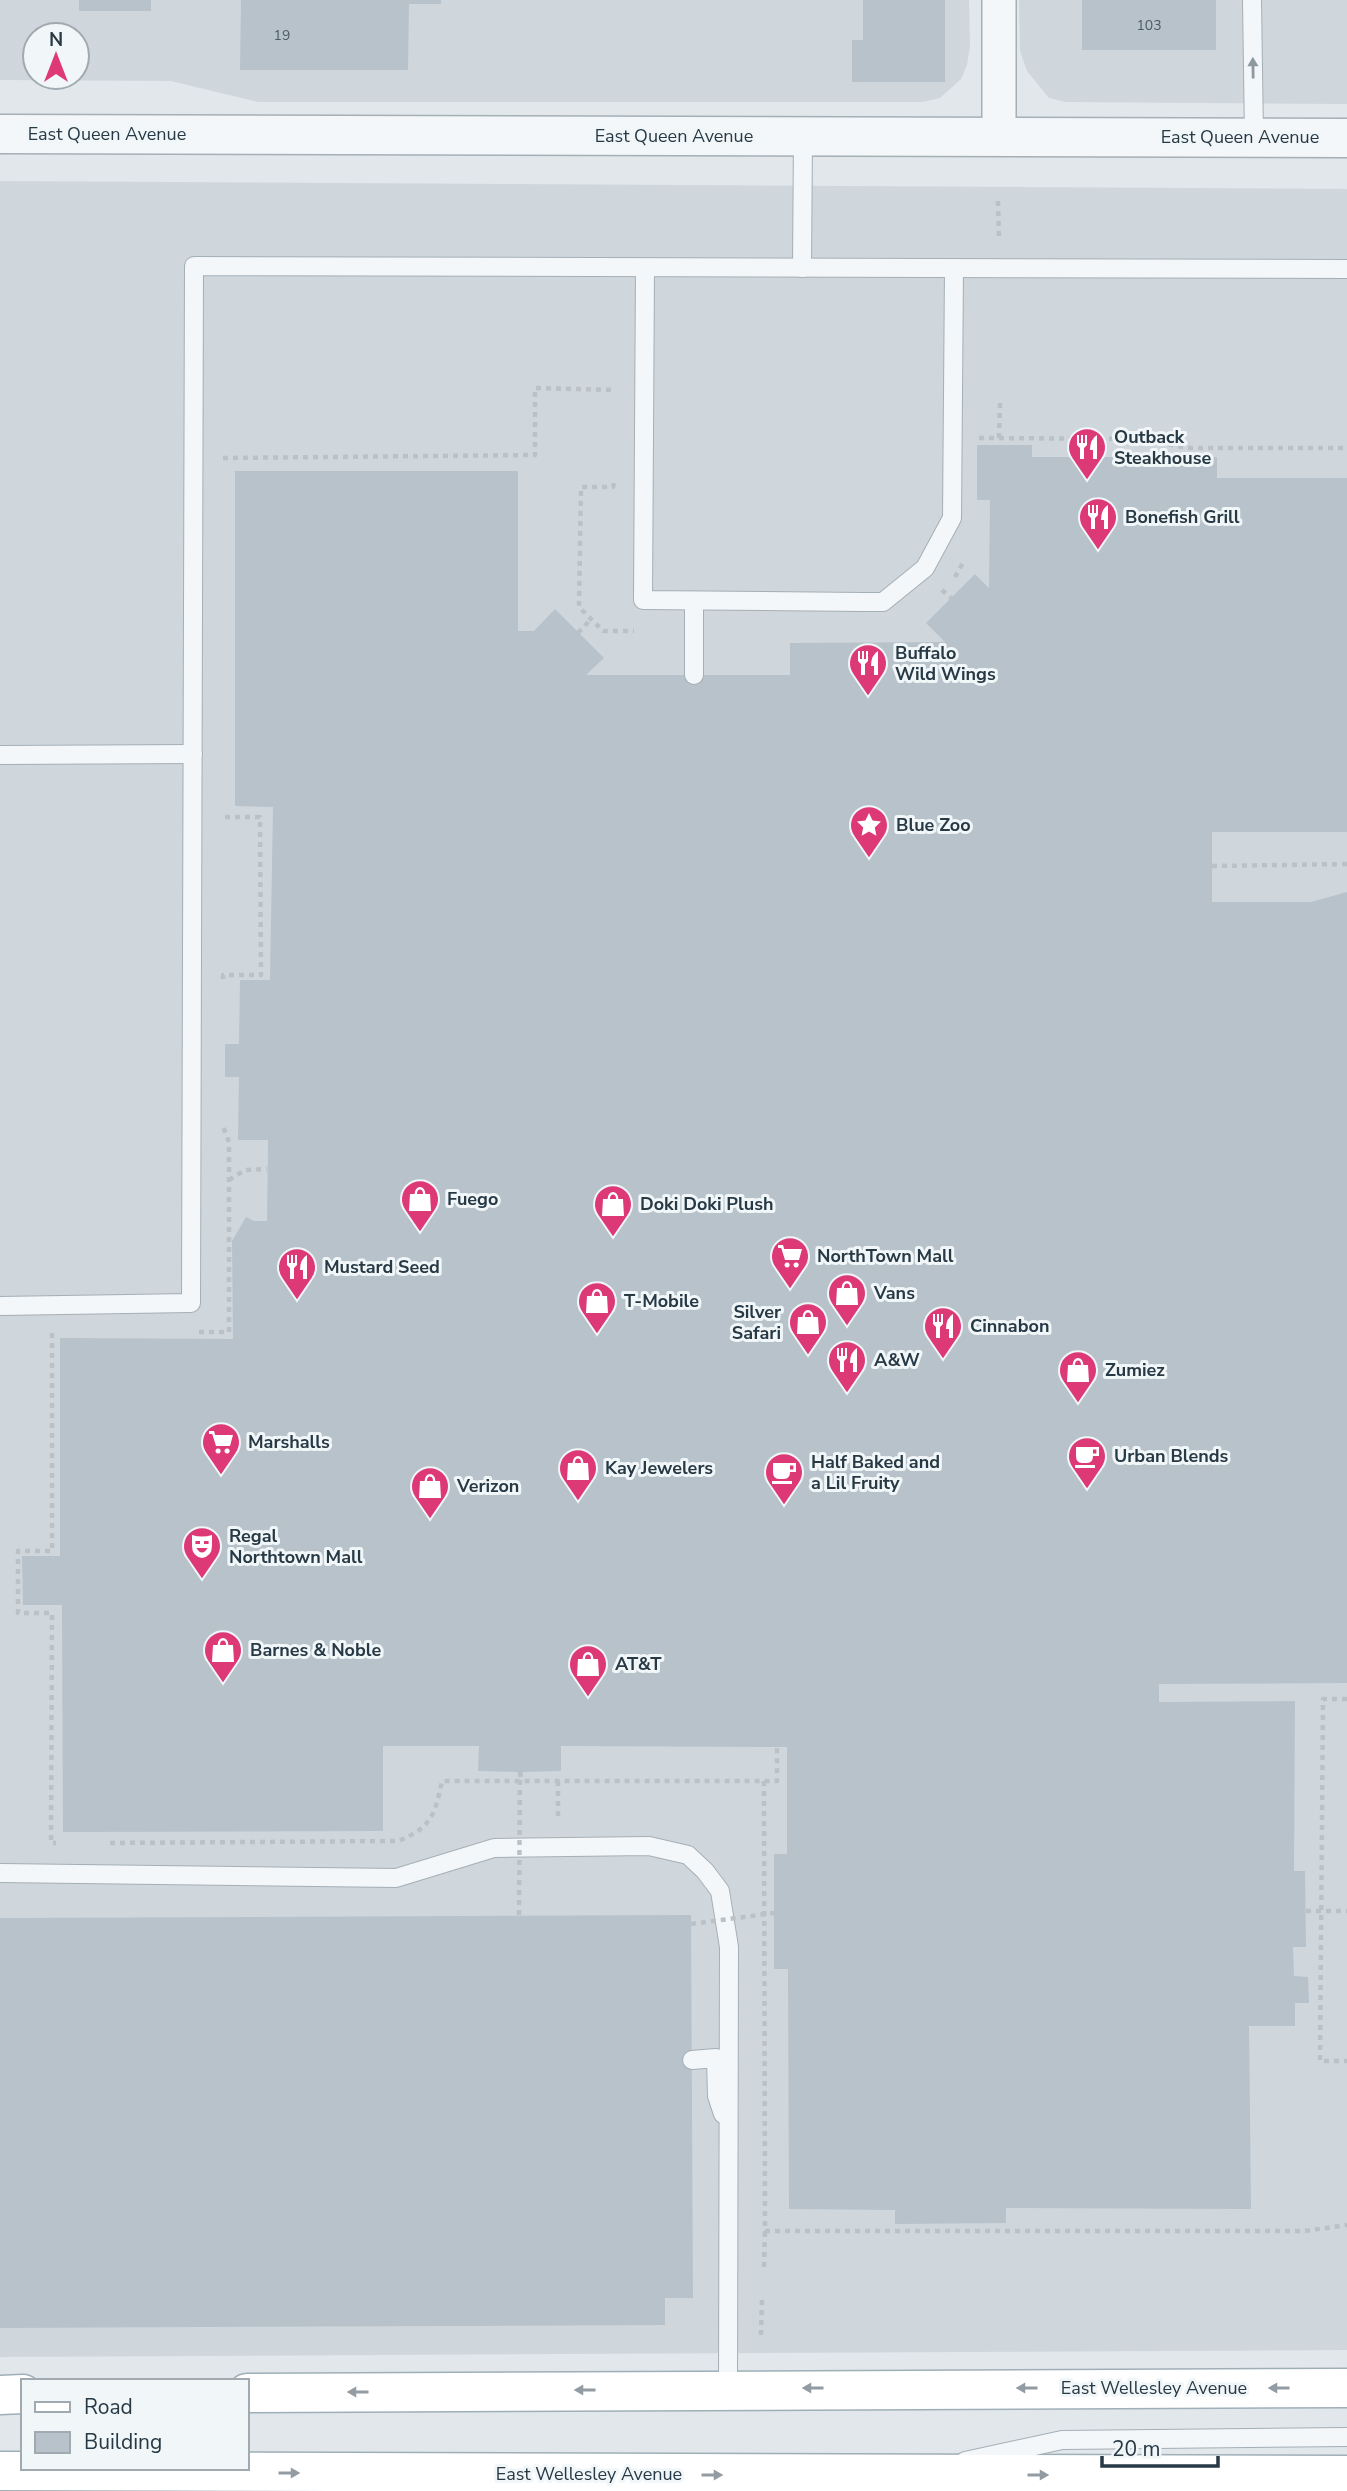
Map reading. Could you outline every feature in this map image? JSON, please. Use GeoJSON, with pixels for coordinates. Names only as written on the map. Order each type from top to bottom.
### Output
{"type":"FeatureCollection","features":[{"type":"Feature","properties":{"kind":"main road","name":"East Wellesley Avenue"},"geometry":{"type":"LineString","coordinates":[[248,2393],[1347,2388]]}},
{"type":"Feature","properties":{"kind":"main road"},"geometry":{"type":"LineString","coordinates":[[0,2395],[21,2394]]}},
{"type":"Feature","properties":{"kind":"main road","name":"East Wellesley Avenue"},"geometry":{"type":"LineString","coordinates":[[0,2471],[203,2482],[357,2485],[1345,2480]]}},
{"type":"Feature","properties":{"kind":"street"},"geometry":{"type":"LineString","coordinates":[[999,0],[999,136]]}},
{"type":"Feature","properties":{"kind":"street","name":"East Queen Avenue"},"geometry":{"type":"LineString","coordinates":[[0,134],[1347,138]]}},
{"type":"Feature","properties":{"kind":"lane"},"geometry":{"type":"LineString","coordinates":[[1252,0],[1254,136]]}},
{"type":"Feature","properties":{"kind":"lane"},"geometry":{"type":"LineString","coordinates":[[802,268],[803,136]]}},
{"type":"Feature","properties":{"kind":"lane"},"geometry":{"type":"LineString","coordinates":[[0,1306],[191,1303],[194,266],[1347,269]]}},
{"type":"Feature","properties":{"kind":"lane"},"geometry":{"type":"LineString","coordinates":[[645,268],[643,600],[883,602],[925,568],[952,518],[954,268]]}},
{"type":"Feature","properties":{"kind":"lane"},"geometry":{"type":"LineString","coordinates":[[694,601],[694,675]]}},
{"type":"Feature","properties":{"kind":"lane"},"geometry":{"type":"LineString","coordinates":[[0,755],[193,754]]}},
{"type":"Feature","properties":{"kind":"lane"},"geometry":{"type":"LineString","coordinates":[[0,1873],[396,1878],[494,1848],[649,1846],[688,1855],[720,1891],[729,1947],[728,2389]]}},
{"type":"Feature","properties":{"kind":"lane"},"geometry":{"type":"LineString","coordinates":[[692,2060],[716,2059],[717,2096],[729,2134]]}},
{"type":"Feature","properties":{"kind":"lane"},"geometry":{"type":"LineString","coordinates":[[922,2483],[1002,2450],[1062,2440],[1347,2437]]}},
{"type":"Feature","properties":{"kind":"path"},"geometry":{"type":"LineString","coordinates":[[998,201],[999,239]]}},
{"type":"Feature","properties":{"kind":"path"},"geometry":{"type":"LineString","coordinates":[[221,470],[220,458],[535,455],[535,388],[615,389],[615,401]]}},
{"type":"Feature","properties":{"kind":"path"},"geometry":{"type":"LineString","coordinates":[[999,438],[1000,403]]}},
{"type":"Feature","properties":{"kind":"path"},"geometry":{"type":"LineString","coordinates":[[975,451],[975,438],[1145,439],[1186,447],[1347,449]]}},
{"type":"Feature","properties":{"kind":"path"},"geometry":{"type":"LineString","coordinates":[[614,475],[614,487],[581,487],[579,607],[603,631],[634,631]]}},
{"type":"Feature","properties":{"kind":"path"},"geometry":{"type":"LineString","coordinates":[[933,599],[962,570],[966,556]]}},
{"type":"Feature","properties":{"kind":"path"},"geometry":{"type":"LineString","coordinates":[[942,590],[951,598]]}},
{"type":"Feature","properties":{"kind":"path"},"geometry":{"type":"LineString","coordinates":[[578,633],[591,619]]}},
{"type":"Feature","properties":{"kind":"path"},"geometry":{"type":"LineString","coordinates":[[223,803],[223,817],[260,817],[261,975],[223,975],[223,988]]}},
{"type":"Feature","properties":{"kind":"path"},"geometry":{"type":"LineString","coordinates":[[1212,866],[1347,865]]}},
{"type":"Feature","properties":{"kind":"path"},"geometry":{"type":"LineString","coordinates":[[188,1332],[229,1332],[229,1142],[221,1120]]}},
{"type":"Feature","properties":{"kind":"path"},"geometry":{"type":"LineString","coordinates":[[229,1181],[245,1170],[267,1169]]}},
{"type":"Feature","properties":{"kind":"path"},"geometry":{"type":"LineString","coordinates":[[64,1843],[51,1843],[52,1612],[18,1612],[18,1552],[52,1552],[52,1331],[66,1331]]}},
{"type":"Feature","properties":{"kind":"path"},"geometry":{"type":"LineString","coordinates":[[1347,1699],[1323,1699],[1320,2061],[1347,2061]]}},
{"type":"Feature","properties":{"kind":"path"},"geometry":{"type":"LineString","coordinates":[[105,1843],[398,1841],[422,1832],[436,1807],[442,1781],[777,1781],[778,1747]]}},
{"type":"Feature","properties":{"kind":"path"},"geometry":{"type":"LineString","coordinates":[[519,1914],[520,1772],[521,1781]]}},
{"type":"Feature","properties":{"kind":"path"},"geometry":{"type":"LineString","coordinates":[[558,1781],[558,1847]]}},
{"type":"Feature","properties":{"kind":"path"},"geometry":{"type":"LineString","coordinates":[[764,1781],[764,2267]]}},
{"type":"Feature","properties":{"kind":"path"},"geometry":{"type":"LineString","coordinates":[[1306,1911],[1347,1912]]}},
{"type":"Feature","properties":{"kind":"path"},"geometry":{"type":"LineString","coordinates":[[691,1924],[774,1913]]}},
{"type":"Feature","properties":{"kind":"path"},"geometry":{"type":"LineString","coordinates":[[765,2231],[1305,2231],[1347,2225]]}},
{"type":"Feature","properties":{"kind":"path"},"geometry":{"type":"LineString","coordinates":[[761,2335],[762,2300]]}},
{"type":"Feature","properties":{"kind":"shaded area"},"geometry":{"type":"Polygon","coordinates":[[[0,0],[969,0],[970,46],[967,65],[961,79],[940,98],[922,102],[258,102],[171,81],[91,81],[91,21],[21,21],[21,80],[0,80],[0,0]]]}},
{"type":"Feature","properties":{"kind":"shaded area"},"geometry":{"type":"Polygon","coordinates":[[[1019,0],[1347,0],[1347,104],[1065,102],[1049,98],[1027,71],[1020,51],[1019,0]]]}},
{"type":"Feature","properties":{"kind":"shaded area","name":"NorthTown Mall"},"geometry":{"type":"Polygon","coordinates":[[[0,181],[1347,189],[1347,2350],[0,2357],[0,181]]]}},
{"type":"Feature","properties":{"kind":"building"},"geometry":{"type":"Polygon","coordinates":[[[79,0],[151,0],[151,11],[79,11],[79,0]]]}},
{"type":"Feature","properties":{"kind":"building"},"geometry":{"type":"Polygon","coordinates":[[[241,0],[441,0],[441,4],[409,4],[408,70],[240,70],[241,0]]]}},
{"type":"Feature","properties":{"kind":"building"},"geometry":{"type":"Polygon","coordinates":[[[863,0],[945,0],[945,82],[852,82],[852,40],[863,40],[863,0]]]}},
{"type":"Feature","properties":{"kind":"building"},"geometry":{"type":"Polygon","coordinates":[[[1082,0],[1216,0],[1216,50],[1082,50],[1082,0]]]}},
{"type":"Feature","properties":{"kind":"building","name":"NorthTown Mall"},"geometry":{"type":"Polygon","coordinates":[[[977,445],[1032,445],[1032,457],[1217,457],[1217,478],[1347,478],[1347,832],[1212,832],[1212,902],[1311,902],[1347,892],[1347,1683],[1159,1684],[1159,1702],[1295,1701],[1294,1871],[1305,1871],[1306,1947],[1293,1947],[1294,1976],[1308,1977],[1309,2003],[1295,2003],[1295,2026],[1249,2026],[1251,2209],[1006,2208],[1006,2223],[895,2224],[895,2210],[789,2209],[788,1969],[774,1969],[774,1854],[787,1854],[787,1747],[561,1746],[561,1771],[520,1772],[478,1771],[479,1746],[383,1746],[383,1831],[63,1832],[62,1605],[23,1605],[22,1556],[60,1556],[60,1338],[233,1339],[232,1241],[246,1217],[254,1221],[267,1221],[268,1140],[238,1140],[239,1077],[225,1077],[225,1044],[239,1044],[240,980],[270,980],[273,807],[235,806],[235,471],[518,471],[518,631],[534,631],[555,609],[604,658],[586,675],[790,675],[790,643],[945,642],[926,623],[975,574],[989,588],[990,500],[977,500],[977,445]]]}},
{"type":"Feature","properties":{"kind":"building"},"geometry":{"type":"Polygon","coordinates":[[[691,1915],[693,2298],[665,2298],[665,2325],[0,2328],[0,1918],[691,1915]]]}},
{"type":"Feature","properties":{"kind":"place","name":"Outback Steakhouse"},"geometry":{"type":"Point","coordinates":[1087,481]}},
{"type":"Feature","properties":{"kind":"place","name":"Bonefish Grill"},"geometry":{"type":"Point","coordinates":[1098,551]}},
{"type":"Feature","properties":{"kind":"place","name":"Buffalo Wild Wings"},"geometry":{"type":"Point","coordinates":[868,697]}},
{"type":"Feature","properties":{"kind":"place","name":"Blue Zoo"},"geometry":{"type":"Point","coordinates":[869,859]}},
{"type":"Feature","properties":{"kind":"place","name":"Fuego"},"geometry":{"type":"Point","coordinates":[420,1233]}},
{"type":"Feature","properties":{"kind":"place","name":"Doki Doki Plush"},"geometry":{"type":"Point","coordinates":[613,1238]}},
{"type":"Feature","properties":{"kind":"place","name":"NorthTown Mall"},"geometry":{"type":"Point","coordinates":[790,1290]}},
{"type":"Feature","properties":{"kind":"place","name":"Mustard Seed"},"geometry":{"type":"Point","coordinates":[297,1301]}},
{"type":"Feature","properties":{"kind":"place","name":"Vans"},"geometry":{"type":"Point","coordinates":[847,1327]}},
{"type":"Feature","properties":{"kind":"place","name":"T-Mobile"},"geometry":{"type":"Point","coordinates":[597,1335]}},
{"type":"Feature","properties":{"kind":"place","name":"Silver Safari"},"geometry":{"type":"Point","coordinates":[808,1356]}},
{"type":"Feature","properties":{"kind":"place","name":"Cinnabon"},"geometry":{"type":"Point","coordinates":[943,1360]}},
{"type":"Feature","properties":{"kind":"place","name":"A&W"},"geometry":{"type":"Point","coordinates":[847,1394]}},
{"type":"Feature","properties":{"kind":"place","name":"Zumiez"},"geometry":{"type":"Point","coordinates":[1078,1404]}},
{"type":"Feature","properties":{"kind":"place","name":"Marshalls"},"geometry":{"type":"Point","coordinates":[221,1476]}},
{"type":"Feature","properties":{"kind":"place","name":"Urban Blends"},"geometry":{"type":"Point","coordinates":[1087,1490]}},
{"type":"Feature","properties":{"kind":"place","name":"Kay Jewelers"},"geometry":{"type":"Point","coordinates":[578,1502]}},
{"type":"Feature","properties":{"kind":"place","name":"Half Baked and a Lil Fruity"},"geometry":{"type":"Point","coordinates":[784,1506]}},
{"type":"Feature","properties":{"kind":"place","name":"Verizon"},"geometry":{"type":"Point","coordinates":[430,1520]}},
{"type":"Feature","properties":{"kind":"place","name":"Regal Northtown Mall"},"geometry":{"type":"Point","coordinates":[202,1580]}},
{"type":"Feature","properties":{"kind":"place","name":"Barnes & Noble"},"geometry":{"type":"Point","coordinates":[223,1684]}},
{"type":"Feature","properties":{"kind":"place","name":"AT&T"},"geometry":{"type":"Point","coordinates":[588,1698]}}]}
